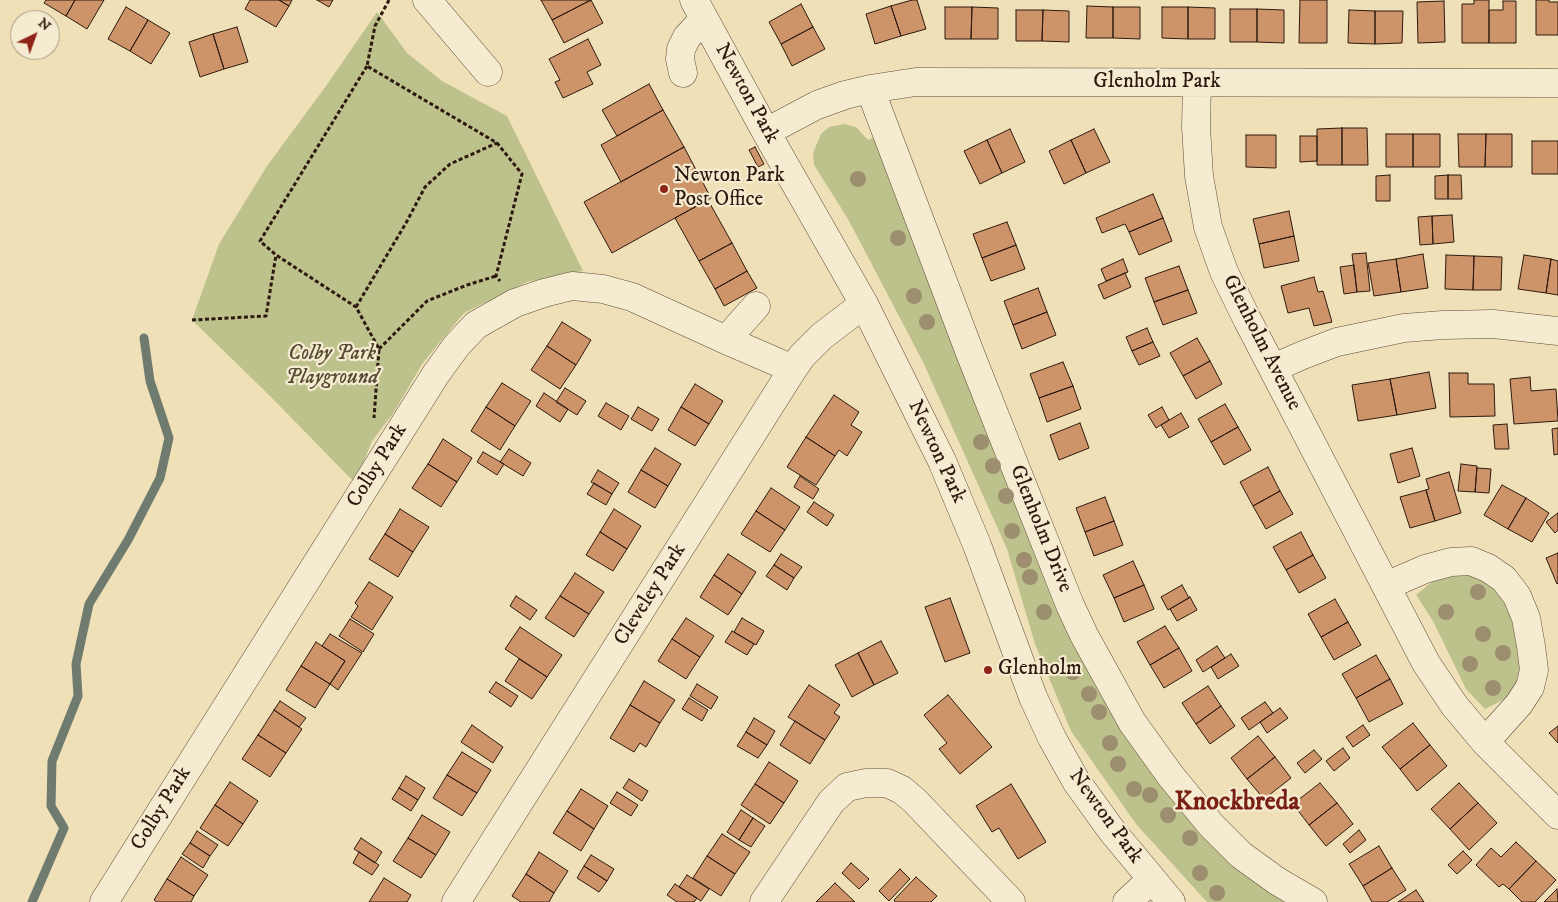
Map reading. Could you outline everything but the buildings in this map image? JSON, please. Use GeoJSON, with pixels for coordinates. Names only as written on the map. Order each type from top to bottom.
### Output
{"type":"FeatureCollection","features":[{"type":"Feature","properties":{"kind":"street"},"geometry":{"type":"LineString","coordinates":[[427,0],[488,72]]}},
{"type":"Feature","properties":{"kind":"street"},"geometry":{"type":"LineString","coordinates":[[683,73],[680,60],[681,49],[699,9]]}},
{"type":"Feature","properties":{"kind":"street","name":"Newton Park"},"geometry":{"type":"LineString","coordinates":[[699,9],[766,132],[864,304],[942,461],[977,545],[1033,698],[1052,738],[1076,782],[1112,831],[1171,902]]}},
{"type":"Feature","properties":{"kind":"street","name":"Glenholm Park"},"geometry":{"type":"LineString","coordinates":[[766,132],[817,104],[870,89],[916,82],[1558,84]]}},
{"type":"Feature","properties":{"kind":"street","name":"Glenholm Avenue"},"geometry":{"type":"LineString","coordinates":[[1196,83],[1199,176],[1208,227],[1224,272],[1426,663],[1454,706],[1485,742],[1558,815]]}},
{"type":"Feature","properties":{"kind":"street","name":"Glenholm Drive"},"geometry":{"type":"LineString","coordinates":[[870,89],[970,353],[1070,605],[1084,635],[1132,722],[1170,775],[1211,825],[1241,855],[1277,881],[1313,902]]}},
{"type":"Feature","properties":{"kind":"street","name":"Colby Park"},"geometry":{"type":"LineString","coordinates":[[104,902],[436,374],[457,345],[476,325],[515,303],[544,292],[572,286],[603,289],[632,297],[793,369]]}},
{"type":"Feature","properties":{"kind":"street","name":"Cleveley Park"},"geometry":{"type":"LineString","coordinates":[[456,902],[793,369],[802,356],[822,336],[864,304]]}},
{"type":"Feature","properties":{"kind":"street"},"geometry":{"type":"LineString","coordinates":[[726,340],[756,306]]}},
{"type":"Feature","properties":{"kind":"street"},"geometry":{"type":"LineString","coordinates":[[1273,368],[1303,354],[1338,342],[1404,328],[1494,324],[1558,331]]}},
{"type":"Feature","properties":{"kind":"street"},"geometry":{"type":"LineString","coordinates":[[1386,586],[1425,569],[1451,562],[1471,561],[1488,568],[1504,579],[1517,596],[1526,618],[1534,670],[1530,687],[1519,704],[1485,742]]}},
{"type":"Feature","properties":{"kind":"street"},"geometry":{"type":"LineString","coordinates":[[764,902],[831,802],[847,788],[866,782],[886,783],[902,790],[915,801],[1011,902]]}},
{"type":"Feature","properties":{"kind":"street"},"geometry":{"type":"LineString","coordinates":[[1127,902],[1152,879]]}},
{"type":"Feature","properties":{"kind":"path"},"geometry":{"type":"LineString","coordinates":[[387,451],[372,441],[379,350],[356,307],[276,255],[260,241],[367,66],[374,26],[389,0]]}},
{"type":"Feature","properties":{"kind":"path"},"geometry":{"type":"LineString","coordinates":[[367,66],[497,143],[522,174],[496,276]]}},
{"type":"Feature","properties":{"kind":"path"},"geometry":{"type":"LineString","coordinates":[[356,307],[425,187],[450,164],[497,143]]}},
{"type":"Feature","properties":{"kind":"path"},"geometry":{"type":"LineString","coordinates":[[192,320],[266,316],[276,255]]}},
{"type":"Feature","properties":{"kind":"path"},"geometry":{"type":"LineString","coordinates":[[496,276],[509,291],[515,303]]}},
{"type":"Feature","properties":{"kind":"path"},"geometry":{"type":"LineString","coordinates":[[379,350],[427,301],[496,276]]}},
{"type":"Feature","properties":{"kind":"green space","name":"Colby Park Playground"},"geometry":{"type":"Polygon","coordinates":[[[377,12],[407,53],[442,81],[507,116],[583,271],[527,282],[464,313],[422,364],[394,412],[372,441],[355,483],[192,320],[219,244],[267,166],[326,86],[377,12]]]}},
{"type":"Feature","properties":{"kind":"green space"},"geometry":{"type":"Polygon","coordinates":[[[844,124],[856,127],[868,140],[874,137],[1080,655],[1292,902],[1207,902],[1136,824],[1071,731],[1035,644],[1007,549],[923,362],[848,219],[814,165],[813,153],[821,134],[829,127],[844,124]]]}},
{"type":"Feature","properties":{"kind":"green space"},"geometry":{"type":"Polygon","coordinates":[[[1453,574],[1479,575],[1507,599],[1518,646],[1522,676],[1505,699],[1485,709],[1466,689],[1433,621],[1416,595],[1433,581],[1453,574]]]}},
{"type":"Feature","properties":{"kind":"waterway"},"geometry":{"type":"LineString","coordinates":[[32,902],[64,828],[51,806],[52,761],[78,696],[76,664],[89,604],[128,540],[160,478],[169,438],[150,381],[144,338]]}},
{"type":"Feature","properties":{"kind":"place","name":"Newton Park Post Office"},"geometry":{"type":"Point","coordinates":[664,189]}},
{"type":"Feature","properties":{"kind":"place","name":"Glenholm"},"geometry":{"type":"Point","coordinates":[988,670]}},
{"type":"Feature","properties":{"kind":"district","name":"Knockbreda"},"geometry":{"type":"Point","coordinates":[1237,804]}}]}
